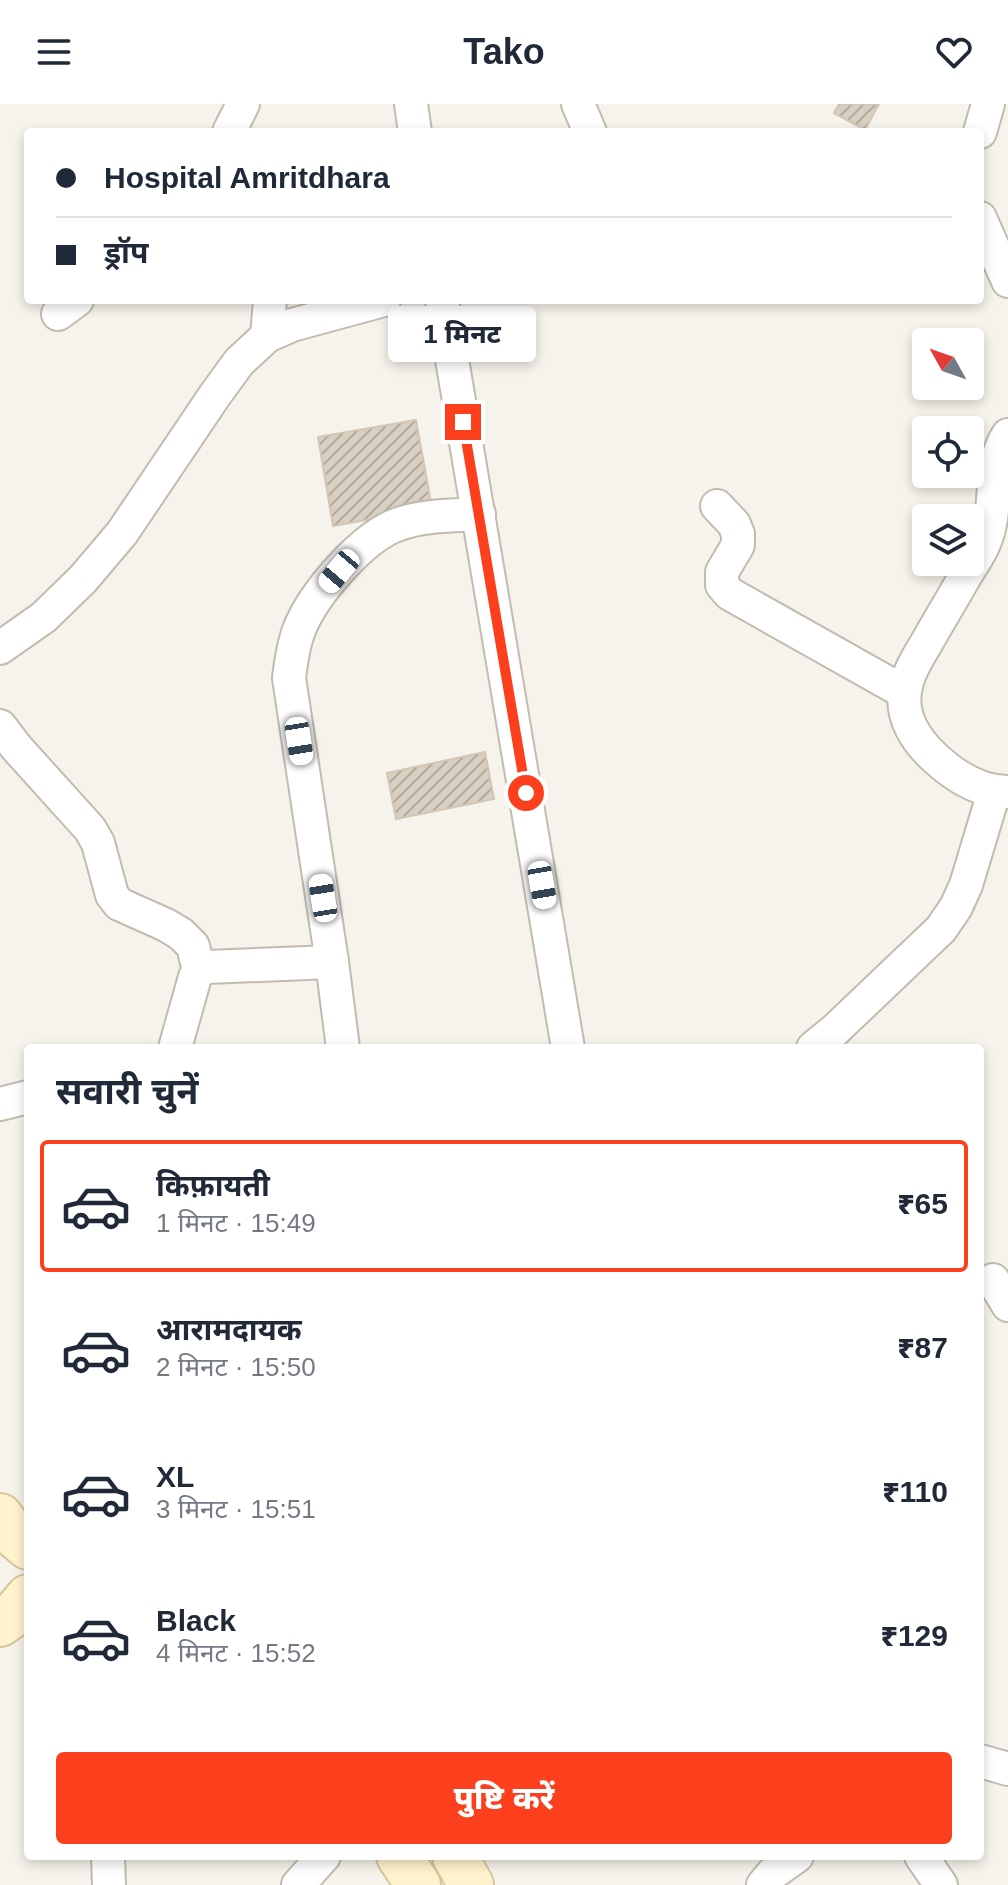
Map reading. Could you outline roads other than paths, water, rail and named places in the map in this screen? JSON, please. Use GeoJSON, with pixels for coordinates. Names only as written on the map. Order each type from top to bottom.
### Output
{"type":"FeatureCollection","features":[{"type":"Feature","properties":{"kind":"street"},"geometry":{"type":"LineString","coordinates":[[231,128],[243,104]]}},
{"type":"Feature","properties":{"kind":"street"},"geometry":{"type":"LineString","coordinates":[[411,104],[414,128]]}},
{"type":"Feature","properties":{"kind":"street"},"geometry":{"type":"LineString","coordinates":[[578,104],[588,128]]}},
{"type":"Feature","properties":{"kind":"street"},"geometry":{"type":"LineString","coordinates":[[981,128],[988,104]]}},
{"type":"Feature","properties":{"kind":"street"},"geometry":{"type":"LineString","coordinates":[[984,227],[1008,281]]}},
{"type":"Feature","properties":{"kind":"street"},"geometry":{"type":"LineString","coordinates":[[267,336],[270,304]]}},
{"type":"Feature","properties":{"kind":"street"},"geometry":{"type":"LineString","coordinates":[[0,648],[44,617],[83,579],[122,533],[239,362],[267,336],[292,325],[369,304]]}},
{"type":"Feature","properties":{"kind":"street"},"geometry":{"type":"LineString","coordinates":[[443,304],[567,1044]]}},
{"type":"Feature","properties":{"kind":"street"},"geometry":{"type":"LineString","coordinates":[[818,1044],[941,929],[966,885],[1001,792],[973,785],[926,749],[911,729],[904,692],[912,668],[985,542],[992,517],[997,465],[1008,435]]}},
{"type":"Feature","properties":{"kind":"street"},"geometry":{"type":"LineString","coordinates":[[717,506],[734,524],[738,534],[738,545],[722,572],[722,585],[730,594],[904,692]]}},
{"type":"Feature","properties":{"kind":"street"},"geometry":{"type":"LineString","coordinates":[[342,1044],[289,678],[292,651],[301,626],[322,593],[357,550],[377,534],[411,521],[479,514]]}},
{"type":"Feature","properties":{"kind":"street"},"geometry":{"type":"LineString","coordinates":[[0,726],[90,829],[98,843],[112,895],[119,904],[181,934],[193,946],[199,971]]}},
{"type":"Feature","properties":{"kind":"street"},"geometry":{"type":"LineString","coordinates":[[176,1044],[199,971],[207,967],[332,962]]}},
{"type":"Feature","properties":{"kind":"street"},"geometry":{"type":"LineString","coordinates":[[0,1104],[24,1098]]}},
{"type":"Feature","properties":{"kind":"street"},"geometry":{"type":"LineString","coordinates":[[0,1516],[24,1544]]}},
{"type":"Feature","properties":{"kind":"street"},"geometry":{"type":"LineString","coordinates":[[0,1577],[24,1593]]}},
{"type":"Feature","properties":{"kind":"street"},"geometry":{"type":"LineString","coordinates":[[0,1624],[13,1615],[24,1601]]}},
{"type":"Feature","properties":{"kind":"street"},"geometry":{"type":"LineString","coordinates":[[984,1762],[1008,1769]]}},
{"type":"Feature","properties":{"kind":"street"},"geometry":{"type":"LineString","coordinates":[[108,1860],[109,1885]]}},
{"type":"Feature","properties":{"kind":"street"},"geometry":{"type":"LineString","coordinates":[[298,1885],[320,1860]]}},
{"type":"Feature","properties":{"kind":"street"},"geometry":{"type":"LineString","coordinates":[[402,1860],[418,1885]]}},
{"type":"Feature","properties":{"kind":"street"},"geometry":{"type":"LineString","coordinates":[[457,1860],[471,1885]]}},
{"type":"Feature","properties":{"kind":"street"},"geometry":{"type":"LineString","coordinates":[[763,1885],[791,1860]]}},
{"type":"Feature","properties":{"kind":"street"},"geometry":{"type":"LineString","coordinates":[[924,1860],[941,1885]]}}]}
